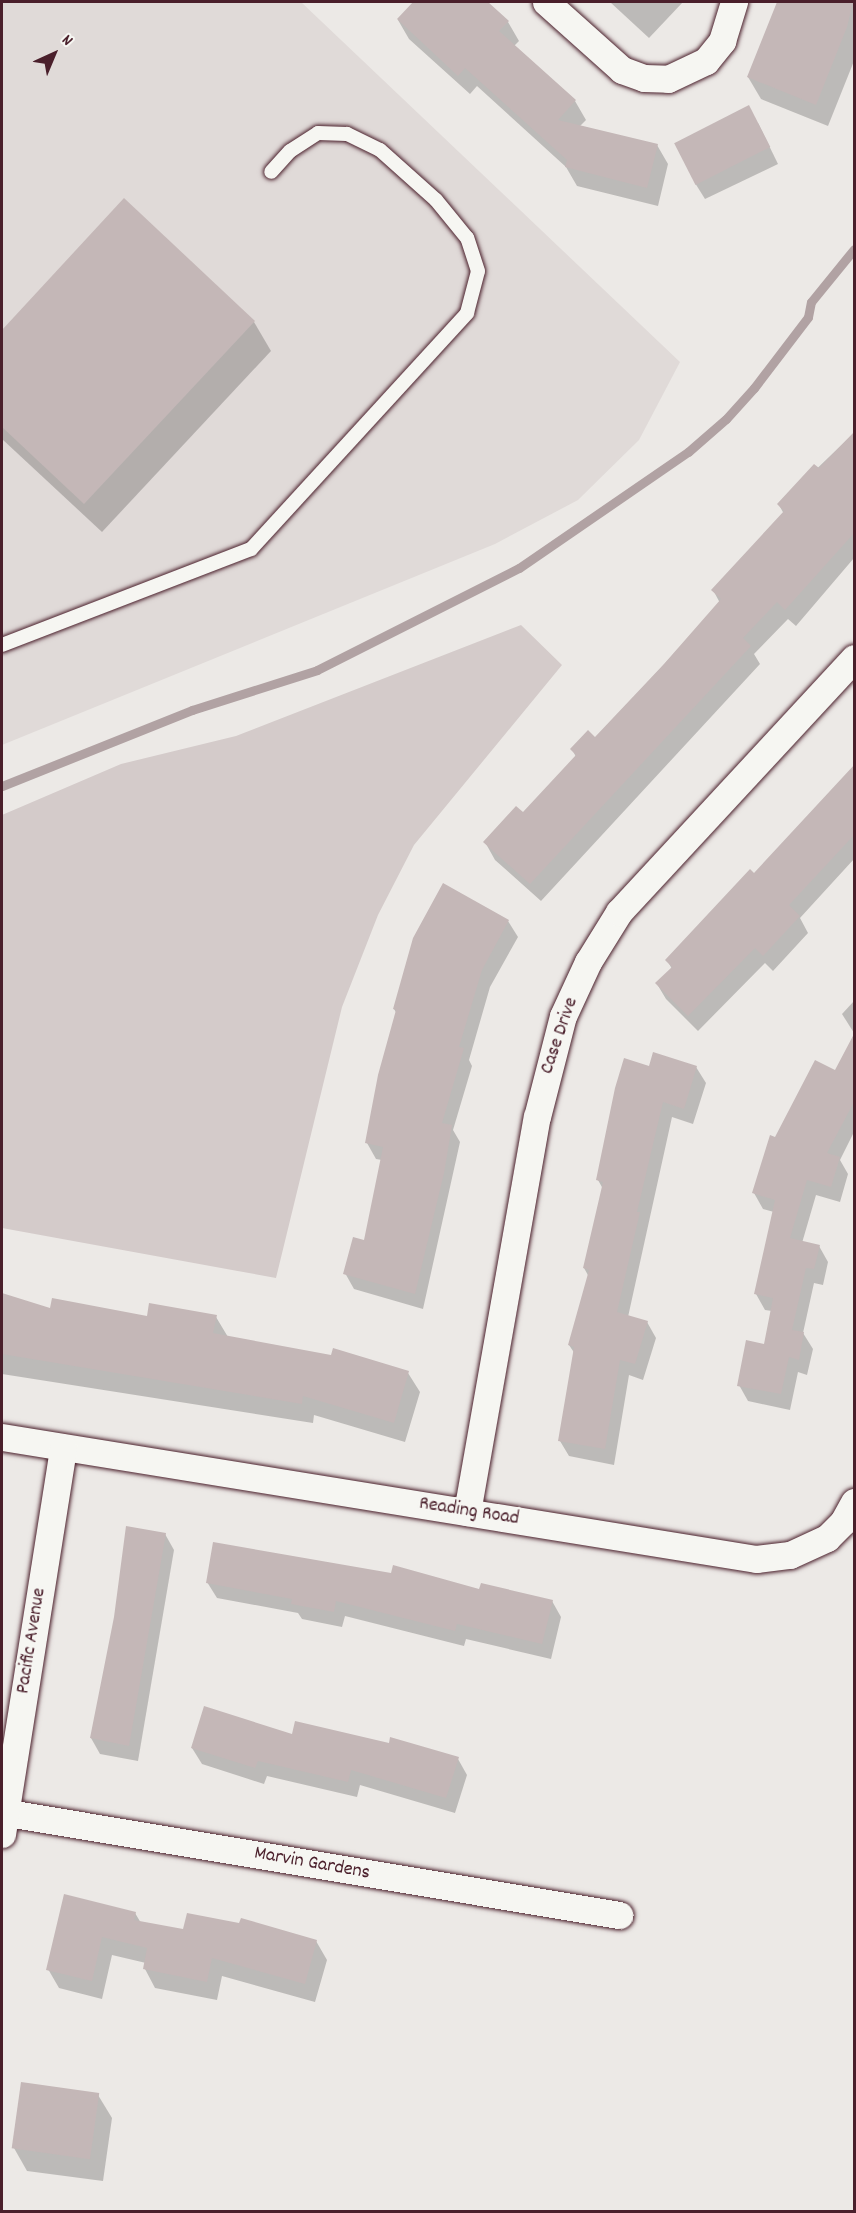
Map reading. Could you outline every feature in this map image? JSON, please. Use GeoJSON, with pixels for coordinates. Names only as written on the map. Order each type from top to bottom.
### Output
{"type":"FeatureCollection","features":[{"type":"Feature","properties":{"kind":"street"},"geometry":{"type":"LineString","coordinates":[[546,2],[622,70],[644,78],[668,79],[705,61],[722,40],[734,2]]}},
{"type":"Feature","properties":{"kind":"street","name":"Case Drive"},"geometry":{"type":"LineString","coordinates":[[467,1512],[537,1117],[563,1016],[588,962],[619,912],[855,658]]}},
{"type":"Feature","properties":{"kind":"street","name":"Reading Road"},"geometry":{"type":"LineString","coordinates":[[2,1437],[756,1559],[790,1555],[827,1538],[855,1502]]}},
{"type":"Feature","properties":{"kind":"street","name":"Pacific Avenue"},"geometry":{"type":"LineString","coordinates":[[3,1819],[63,1448]]}},
{"type":"Feature","properties":{"kind":"street","name":"Marvin Gardens"},"geometry":{"type":"LineString","coordinates":[[3,1819],[619,1915]]}},
{"type":"Feature","properties":{"kind":"lane"},"geometry":{"type":"LineString","coordinates":[[2,645],[251,549],[467,313],[478,271],[466,238],[436,200],[380,150],[346,134],[318,133],[290,151],[271,172]]}},
{"type":"Feature","properties":{"kind":"shaded area"},"geometry":{"type":"Polygon","coordinates":[[[2,2],[301,2],[680,362],[639,440],[578,500],[495,544],[2,745],[2,2]]]}},
{"type":"Feature","properties":{"kind":"shaded area"},"geometry":{"type":"Polygon","coordinates":[[[521,625],[562,665],[414,845],[378,915],[342,1007],[276,1278],[2,1228],[2,815],[121,764],[236,736],[521,625]]]}},
{"type":"Feature","properties":{"kind":"building"},"geometry":{"type":"Polygon","coordinates":[[[413,2],[488,2],[509,21],[499,31],[576,100],[558,120],[658,144],[647,188],[565,167],[567,160],[465,68],[458,76],[397,19],[413,2]]]}},
{"type":"Feature","properties":{"kind":"building"},"geometry":{"type":"Polygon","coordinates":[[[777,2],[853,2],[847,27],[816,105],[747,77],[777,2]]]}},
{"type":"Feature","properties":{"kind":"building"},"geometry":{"type":"Polygon","coordinates":[[[749,105],[770,147],[695,185],[674,143],[749,105]]]}},
{"type":"Feature","properties":{"kind":"building"},"geometry":{"type":"Polygon","coordinates":[[[124,198],[255,321],[84,504],[2,427],[2,330],[124,198]]]}},
{"type":"Feature","properties":{"kind":"building"},"geometry":{"type":"Polygon","coordinates":[[[855,431],[855,532],[785,610],[777,602],[743,638],[751,646],[530,884],[483,842],[516,806],[523,812],[576,755],[570,749],[588,730],[595,737],[664,664],[721,599],[711,590],[784,511],[777,504],[814,464],[819,468],[855,431]]]}},
{"type":"Feature","properties":{"kind":"building"},"geometry":{"type":"Polygon","coordinates":[[[855,764],[855,834],[789,905],[800,916],[763,956],[755,948],[688,1016],[655,983],[672,967],[665,960],[750,869],[754,873],[855,764]]]}},
{"type":"Feature","properties":{"kind":"building"},"geometry":{"type":"Polygon","coordinates":[[[443,883],[509,920],[482,970],[459,1047],[464,1048],[442,1123],[452,1125],[444,1173],[415,1294],[343,1274],[353,1237],[364,1240],[383,1147],[365,1143],[378,1075],[396,1010],[393,1009],[413,938],[443,883]]]}},
{"type":"Feature","properties":{"kind":"building"},"geometry":{"type":"Polygon","coordinates":[[[855,1032],[855,1100],[827,1153],[840,1157],[831,1187],[807,1180],[790,1238],[820,1245],[814,1269],[806,1268],[792,1330],[804,1332],[799,1360],[789,1357],[781,1394],[737,1386],[746,1340],[764,1344],[773,1298],[754,1294],[775,1200],[752,1193],[770,1135],[775,1137],[815,1060],[835,1070],[855,1032]]]}},
{"type":"Feature","properties":{"kind":"building"},"geometry":{"type":"Polygon","coordinates":[[[653,1052],[697,1066],[684,1109],[663,1102],[637,1212],[640,1212],[617,1312],[648,1321],[635,1364],[620,1360],[605,1449],[558,1441],[574,1347],[568,1345],[589,1270],[583,1268],[603,1182],[596,1180],[615,1088],[624,1058],[649,1066],[653,1052]]]}},
{"type":"Feature","properties":{"kind":"building"},"geometry":{"type":"Polygon","coordinates":[[[2,1293],[50,1308],[52,1298],[147,1316],[149,1303],[217,1315],[213,1333],[331,1355],[333,1348],[409,1371],[394,1423],[303,1396],[302,1404],[2,1354],[2,1293]]]}},
{"type":"Feature","properties":{"kind":"building"},"geometry":{"type":"Polygon","coordinates":[[[126,1526],[166,1533],[129,1746],[90,1738],[114,1617],[126,1526]]]}},
{"type":"Feature","properties":{"kind":"building"},"geometry":{"type":"Polygon","coordinates":[[[213,1542],[391,1573],[393,1565],[479,1589],[481,1583],[553,1600],[542,1644],[457,1624],[455,1631],[336,1601],[334,1612],[291,1604],[292,1599],[206,1583],[213,1542]]]}},
{"type":"Feature","properties":{"kind":"building"},"geometry":{"type":"Polygon","coordinates":[[[204,1706],[292,1734],[295,1721],[389,1743],[390,1737],[459,1757],[446,1798],[351,1770],[348,1782],[258,1761],[255,1768],[191,1748],[204,1706]]]}},
{"type":"Feature","properties":{"kind":"building"},"geometry":{"type":"Polygon","coordinates":[[[64,1894],[136,1912],[134,1920],[183,1929],[187,1913],[239,1923],[241,1918],[317,1940],[305,1984],[212,1958],[207,1982],[143,1969],[147,1948],[102,1937],[92,1981],[46,1970],[64,1894]]]}},
{"type":"Feature","properties":{"kind":"building"},"geometry":{"type":"Polygon","coordinates":[[[21,2082],[99,2093],[90,2159],[12,2148],[21,2082]]]}},
{"type":"Feature","properties":{"kind":"waterway"},"geometry":{"type":"LineString","coordinates":[[2,786],[192,710],[317,670],[519,568],[688,452],[726,419],[754,388],[808,317],[811,302],[854,249]]}}]}
